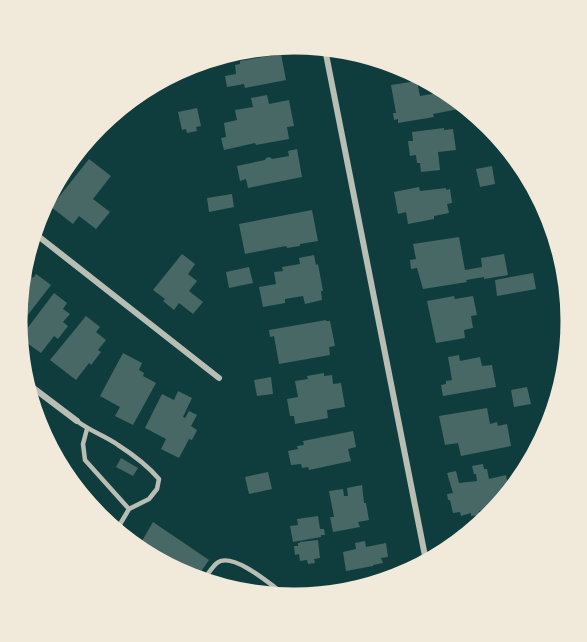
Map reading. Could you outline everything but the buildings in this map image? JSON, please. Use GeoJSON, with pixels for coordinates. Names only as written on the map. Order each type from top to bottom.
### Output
{"type":"FeatureCollection","features":[{"type":"Feature","properties":{"kind":"street"},"geometry":{"type":"LineString","coordinates":[[327,55],[425,555]]}},
{"type":"Feature","properties":{"kind":"street"},"geometry":{"type":"LineString","coordinates":[[39,237],[219,378]]}},
{"type":"Feature","properties":{"kind":"street"},"geometry":{"type":"LineString","coordinates":[[35,390],[77,421]]}},
{"type":"Feature","properties":{"kind":"lane"},"geometry":{"type":"LineString","coordinates":[[77,421],[87,429],[118,445],[159,478],[157,489],[149,499],[129,509],[120,525]]}},
{"type":"Feature","properties":{"kind":"lane"},"geometry":{"type":"LineString","coordinates":[[87,429],[83,444],[85,460],[129,509]]}},
{"type":"Feature","properties":{"kind":"lane"},"geometry":{"type":"LineString","coordinates":[[207,575],[218,562],[226,560],[241,564],[274,588]]}}]}
